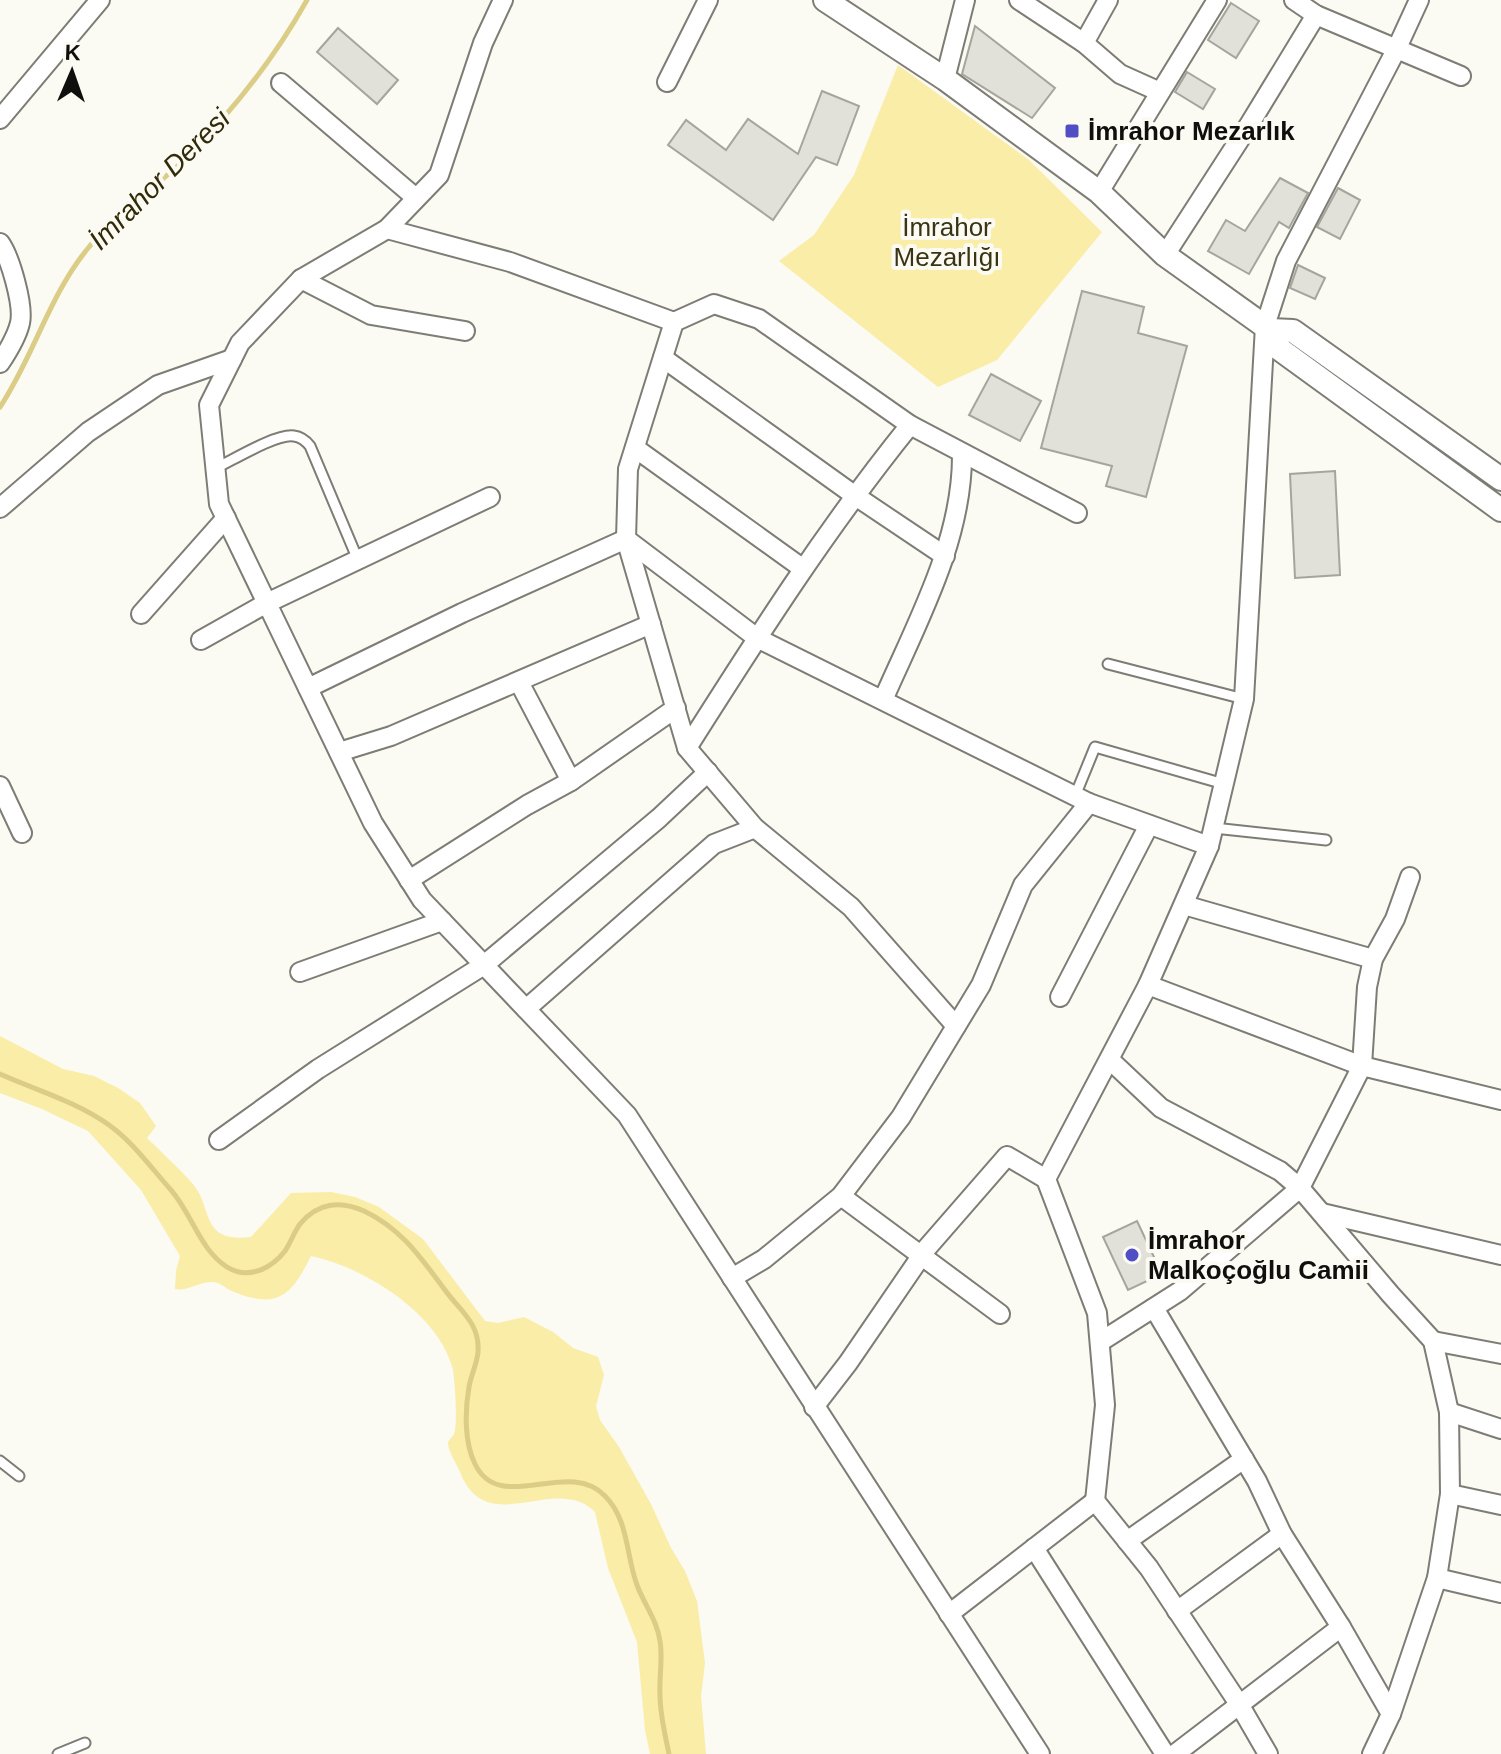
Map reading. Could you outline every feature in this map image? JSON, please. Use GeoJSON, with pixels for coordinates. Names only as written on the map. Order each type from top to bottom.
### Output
{"type":"FeatureCollection","features":[{"type":"Feature","properties":{"kind":"street"},"geometry":{"type":"LineString","coordinates":[[0,119],[100,0]]}},
{"type":"Feature","properties":{"kind":"street"},"geometry":{"type":"LineString","coordinates":[[503,0],[483,43],[439,175],[387,229],[301,279],[240,343],[209,405],[219,504],[373,823],[422,900],[627,1115],[1040,1754]]}},
{"type":"Feature","properties":{"kind":"street"},"geometry":{"type":"LineString","coordinates":[[667,82],[708,0]]}},
{"type":"Feature","properties":{"kind":"street"},"geometry":{"type":"LineString","coordinates":[[825,0],[945,79],[1099,192],[1165,255],[1268,328],[1278,348],[1501,510]]}},
{"type":"Feature","properties":{"kind":"street"},"geometry":{"type":"LineString","coordinates":[[945,79],[965,0]]}},
{"type":"Feature","properties":{"kind":"street"},"geometry":{"type":"LineString","coordinates":[[1019,0],[1084,43],[1120,74],[1160,92]]}},
{"type":"Feature","properties":{"kind":"street"},"geometry":{"type":"LineString","coordinates":[[1084,43],[1108,0]]}},
{"type":"Feature","properties":{"kind":"street"},"geometry":{"type":"LineString","coordinates":[[1099,192],[1217,0]]}},
{"type":"Feature","properties":{"kind":"street"},"geometry":{"type":"LineString","coordinates":[[1294,0],[1316,15],[1461,76]]}},
{"type":"Feature","properties":{"kind":"street"},"geometry":{"type":"LineString","coordinates":[[1046,1179],[1148,985],[1211,837],[1244,699],[1268,328],[1286,261],[1419,0]]}},
{"type":"Feature","properties":{"kind":"street"},"geometry":{"type":"LineString","coordinates":[[1165,255],[1316,15]]}},
{"type":"Feature","properties":{"kind":"street"},"geometry":{"type":"LineString","coordinates":[[281,83],[416,198]]}},
{"type":"Feature","properties":{"kind":"street"},"geometry":{"type":"LineString","coordinates":[[387,229],[510,262],[674,322],[714,304],[759,319],[910,425],[1077,513]]}},
{"type":"Feature","properties":{"kind":"street"},"geometry":{"type":"LineString","coordinates":[[0,243],[18,296],[21,321],[0,363]]}},
{"type":"Feature","properties":{"kind":"street"},"geometry":{"type":"LineString","coordinates":[[301,279],[371,315],[465,331]]}},
{"type":"Feature","properties":{"kind":"street"},"geometry":{"type":"LineString","coordinates":[[674,322],[628,469],[626,539],[687,748],[755,828],[851,907],[956,1026]]}},
{"type":"Feature","properties":{"kind":"street"},"geometry":{"type":"LineString","coordinates":[[1268,328],[1293,331],[1501,479]]}},
{"type":"Feature","properties":{"kind":"street"},"geometry":{"type":"LineString","coordinates":[[663,358],[945,556]]}},
{"type":"Feature","properties":{"kind":"street"},"geometry":{"type":"LineString","coordinates":[[0,508],[88,432],[158,385],[232,359]]}},
{"type":"Feature","properties":{"kind":"street"},"geometry":{"type":"LineString","coordinates":[[687,748],[802,568],[854,495],[910,425]]}},
{"type":"Feature","properties":{"kind":"street"},"geometry":{"type":"LineString","coordinates":[[635,448],[802,568]]}},
{"type":"Feature","properties":{"kind":"street"},"geometry":{"type":"LineString","coordinates":[[883,700],[945,556],[963,479],[962,453]]}},
{"type":"Feature","properties":{"kind":"street"},"geometry":{"type":"LineString","coordinates":[[201,640],[267,603],[490,497]]}},
{"type":"Feature","properties":{"kind":"street"},"geometry":{"type":"LineString","coordinates":[[141,614],[226,518]]}},
{"type":"Feature","properties":{"kind":"street"},"geometry":{"type":"LineString","coordinates":[[626,539],[757,638],[1082,800],[1149,825],[1211,837]]}},
{"type":"Feature","properties":{"kind":"street"},"geometry":{"type":"LineString","coordinates":[[308,688],[462,613],[626,539]]}},
{"type":"Feature","properties":{"kind":"street"},"geometry":{"type":"LineString","coordinates":[[339,752],[391,736],[651,624]]}},
{"type":"Feature","properties":{"kind":"street"},"geometry":{"type":"LineString","coordinates":[[519,682],[571,781]]}},
{"type":"Feature","properties":{"kind":"street"},"geometry":{"type":"LineString","coordinates":[[409,880],[527,805],[571,781],[676,708]]}},
{"type":"Feature","properties":{"kind":"street"},"geometry":{"type":"LineString","coordinates":[[219,1140],[318,1069],[484,965],[659,818],[708,772]]}},
{"type":"Feature","properties":{"kind":"street"},"geometry":{"type":"LineString","coordinates":[[0,786],[22,833]]}},
{"type":"Feature","properties":{"kind":"street"},"geometry":{"type":"LineString","coordinates":[[732,1278],[764,1259],[841,1196],[901,1117],[981,985],[1023,885],[1082,800]]}},
{"type":"Feature","properties":{"kind":"street"},"geometry":{"type":"LineString","coordinates":[[1060,997],[1149,825]]}},
{"type":"Feature","properties":{"kind":"street"},"geometry":{"type":"LineString","coordinates":[[526,1009],[714,844],[755,828]]}},
{"type":"Feature","properties":{"kind":"street"},"geometry":{"type":"LineString","coordinates":[[1100,1342],[1180,1291],[1300,1188],[1362,1066],[1367,987],[1373,959],[1395,919],[1410,877]]}},
{"type":"Feature","properties":{"kind":"street"},"geometry":{"type":"LineString","coordinates":[[1184,905],[1373,959]]}},
{"type":"Feature","properties":{"kind":"street"},"geometry":{"type":"LineString","coordinates":[[300,972],[442,921]]}},
{"type":"Feature","properties":{"kind":"street"},"geometry":{"type":"LineString","coordinates":[[1148,985],[1362,1066],[1501,1100]]}},
{"type":"Feature","properties":{"kind":"street"},"geometry":{"type":"LineString","coordinates":[[1110,1060],[1161,1108],[1280,1171],[1300,1188],[1433,1341],[1449,1412],[1450,1494],[1437,1578],[1391,1714],[1372,1754]]}},
{"type":"Feature","properties":{"kind":"street"},"geometry":{"type":"LineString","coordinates":[[814,1407],[921,1257],[1007,1156],[1046,1179],[1097,1313],[1105,1405],[1095,1501],[1177,1611],[1268,1754]]}},
{"type":"Feature","properties":{"kind":"street"},"geometry":{"type":"LineString","coordinates":[[841,1196],[1000,1314]]}},
{"type":"Feature","properties":{"kind":"street"},"geometry":{"type":"LineString","coordinates":[[1322,1213],[1501,1255]]}},
{"type":"Feature","properties":{"kind":"street"},"geometry":{"type":"LineString","coordinates":[[1154,1308],[1244,1459],[1282,1534],[1391,1714]]}},
{"type":"Feature","properties":{"kind":"street"},"geometry":{"type":"LineString","coordinates":[[1433,1341],[1501,1354]]}},
{"type":"Feature","properties":{"kind":"street"},"geometry":{"type":"LineString","coordinates":[[1449,1412],[1501,1429]]}},
{"type":"Feature","properties":{"kind":"street"},"geometry":{"type":"LineString","coordinates":[[1127,1541],[1244,1459]]}},
{"type":"Feature","properties":{"kind":"street"},"geometry":{"type":"LineString","coordinates":[[1450,1494],[1501,1505]]}},
{"type":"Feature","properties":{"kind":"street"},"geometry":{"type":"LineString","coordinates":[[949,1614],[1095,1501]]}},
{"type":"Feature","properties":{"kind":"street"},"geometry":{"type":"LineString","coordinates":[[1177,1611],[1282,1534]]}},
{"type":"Feature","properties":{"kind":"street"},"geometry":{"type":"LineString","coordinates":[[1034,1548],[1165,1754]]}},
{"type":"Feature","properties":{"kind":"street"},"geometry":{"type":"LineString","coordinates":[[1437,1578],[1501,1593]]}},
{"type":"Feature","properties":{"kind":"street"},"geometry":{"type":"LineString","coordinates":[[1175,1754],[1341,1627]]}},
{"type":"Feature","properties":{"kind":"lane"},"geometry":{"type":"LineString","coordinates":[[216,468],[282,437],[302,438],[310,446],[358,560]]}},
{"type":"Feature","properties":{"kind":"lane"},"geometry":{"type":"LineString","coordinates":[[1108,664],[1244,699]]}},
{"type":"Feature","properties":{"kind":"lane"},"geometry":{"type":"LineString","coordinates":[[1082,800],[1095,747],[1224,784]]}},
{"type":"Feature","properties":{"kind":"lane"},"geometry":{"type":"LineString","coordinates":[[1211,837],[1326,840]]}},
{"type":"Feature","properties":{"kind":"lane"},"geometry":{"type":"LineString","coordinates":[[0,1461],[19,1476]]}},
{"type":"Feature","properties":{"kind":"lane"},"geometry":{"type":"LineString","coordinates":[[58,1754],[85,1743]]}},
{"type":"Feature","properties":{"kind":"green space","name":"İmrahor Mezarlığı"},"geometry":{"type":"Polygon","coordinates":[[[898,65],[1029,160],[1102,232],[997,360],[938,387],[779,261],[814,235],[854,175],[898,65]]]}},
{"type":"Feature","properties":{"kind":"green space"},"geometry":{"type":"Polygon","coordinates":[[[0,1036],[63,1069],[94,1076],[140,1103],[156,1126],[147,1138],[192,1183],[210,1222],[223,1235],[251,1237],[291,1193],[331,1192],[355,1197],[379,1207],[423,1239],[485,1321],[498,1323],[524,1317],[553,1332],[573,1348],[598,1357],[604,1375],[596,1406],[600,1420],[651,1504],[697,1601],[705,1663],[701,1696],[706,1754],[650,1754],[637,1642],[608,1568],[595,1512],[579,1502],[561,1499],[504,1504],[487,1502],[472,1492],[448,1444],[456,1421],[452,1366],[444,1346],[414,1310],[375,1281],[311,1256],[290,1289],[273,1299],[249,1297],[212,1282],[175,1289],[180,1256],[141,1190],[88,1131],[0,1093],[0,1036]]]}},
{"type":"Feature","properties":{"kind":"building"},"geometry":{"type":"Polygon","coordinates":[[[1231,3],[1259,21],[1236,58],[1208,40],[1231,3]]]}},
{"type":"Feature","properties":{"kind":"building"},"geometry":{"type":"Polygon","coordinates":[[[975,26],[1055,88],[1032,118],[962,74],[975,26]]]}},
{"type":"Feature","properties":{"kind":"building"},"geometry":{"type":"Polygon","coordinates":[[[338,28],[398,80],[377,104],[317,52],[338,28]]]}},
{"type":"Feature","properties":{"kind":"building"},"geometry":{"type":"Polygon","coordinates":[[[1187,72],[1215,89],[1203,109],[1175,92],[1187,72]]]}},
{"type":"Feature","properties":{"kind":"building"},"geometry":{"type":"Polygon","coordinates":[[[822,91],[859,106],[837,165],[816,157],[773,220],[668,145],[686,120],[726,150],[748,119],[798,154],[822,91]]]}},
{"type":"Feature","properties":{"kind":"building"},"geometry":{"type":"Polygon","coordinates":[[[1280,178],[1308,193],[1289,228],[1279,222],[1249,274],[1208,251],[1226,220],[1245,231],[1280,178]]]}},
{"type":"Feature","properties":{"kind":"building"},"geometry":{"type":"Polygon","coordinates":[[[1338,188],[1360,200],[1340,239],[1317,227],[1338,188]]]}},
{"type":"Feature","properties":{"kind":"building"},"geometry":{"type":"Polygon","coordinates":[[[1298,265],[1325,278],[1315,299],[1290,288],[1298,265]]]}},
{"type":"Feature","properties":{"kind":"building"},"geometry":{"type":"Polygon","coordinates":[[[1082,291],[1144,307],[1138,333],[1187,346],[1146,497],[1106,486],[1112,466],[1041,448],[1082,291]]]}},
{"type":"Feature","properties":{"kind":"building"},"geometry":{"type":"Polygon","coordinates":[[[991,374],[1041,401],[1020,441],[969,415],[991,374]]]}},
{"type":"Feature","properties":{"kind":"building"},"geometry":{"type":"Polygon","coordinates":[[[1335,471],[1340,575],[1295,578],[1290,474],[1335,471]]]}},
{"type":"Feature","properties":{"kind":"building","name":"İmrahor Malkoçoğlu Camii"},"geometry":{"type":"Polygon","coordinates":[[[1137,1221],[1162,1274],[1128,1290],[1103,1237],[1137,1221]]]}},
{"type":"Feature","properties":{"kind":"waterway","name":"İmrahor Deresi"},"geometry":{"type":"LineString","coordinates":[[0,407],[63,285],[89,247],[111,223],[184,160],[219,123],[266,64],[307,0]]}},
{"type":"Feature","properties":{"kind":"waterway"},"geometry":{"type":"LineString","coordinates":[[0,1074],[84,1110],[118,1132],[178,1200],[210,1251],[235,1271],[259,1271],[273,1263],[285,1251],[307,1217],[329,1206],[346,1205],[364,1211],[389,1226],[410,1245],[468,1318],[476,1333],[478,1352],[469,1387],[466,1426],[471,1455],[486,1479],[517,1487],[554,1482],[590,1486],[605,1496],[619,1516],[633,1574],[658,1633],[661,1710],[669,1754]]}},
{"type":"Feature","properties":{"kind":"place","name":"İmrahor Mezarlık"},"geometry":{"type":"Point","coordinates":[1072,131]}},
{"type":"Feature","properties":{"kind":"place","name":"İmrahor Malkoçoğlu Camii"},"geometry":{"type":"Point","coordinates":[1132,1255]}}]}
